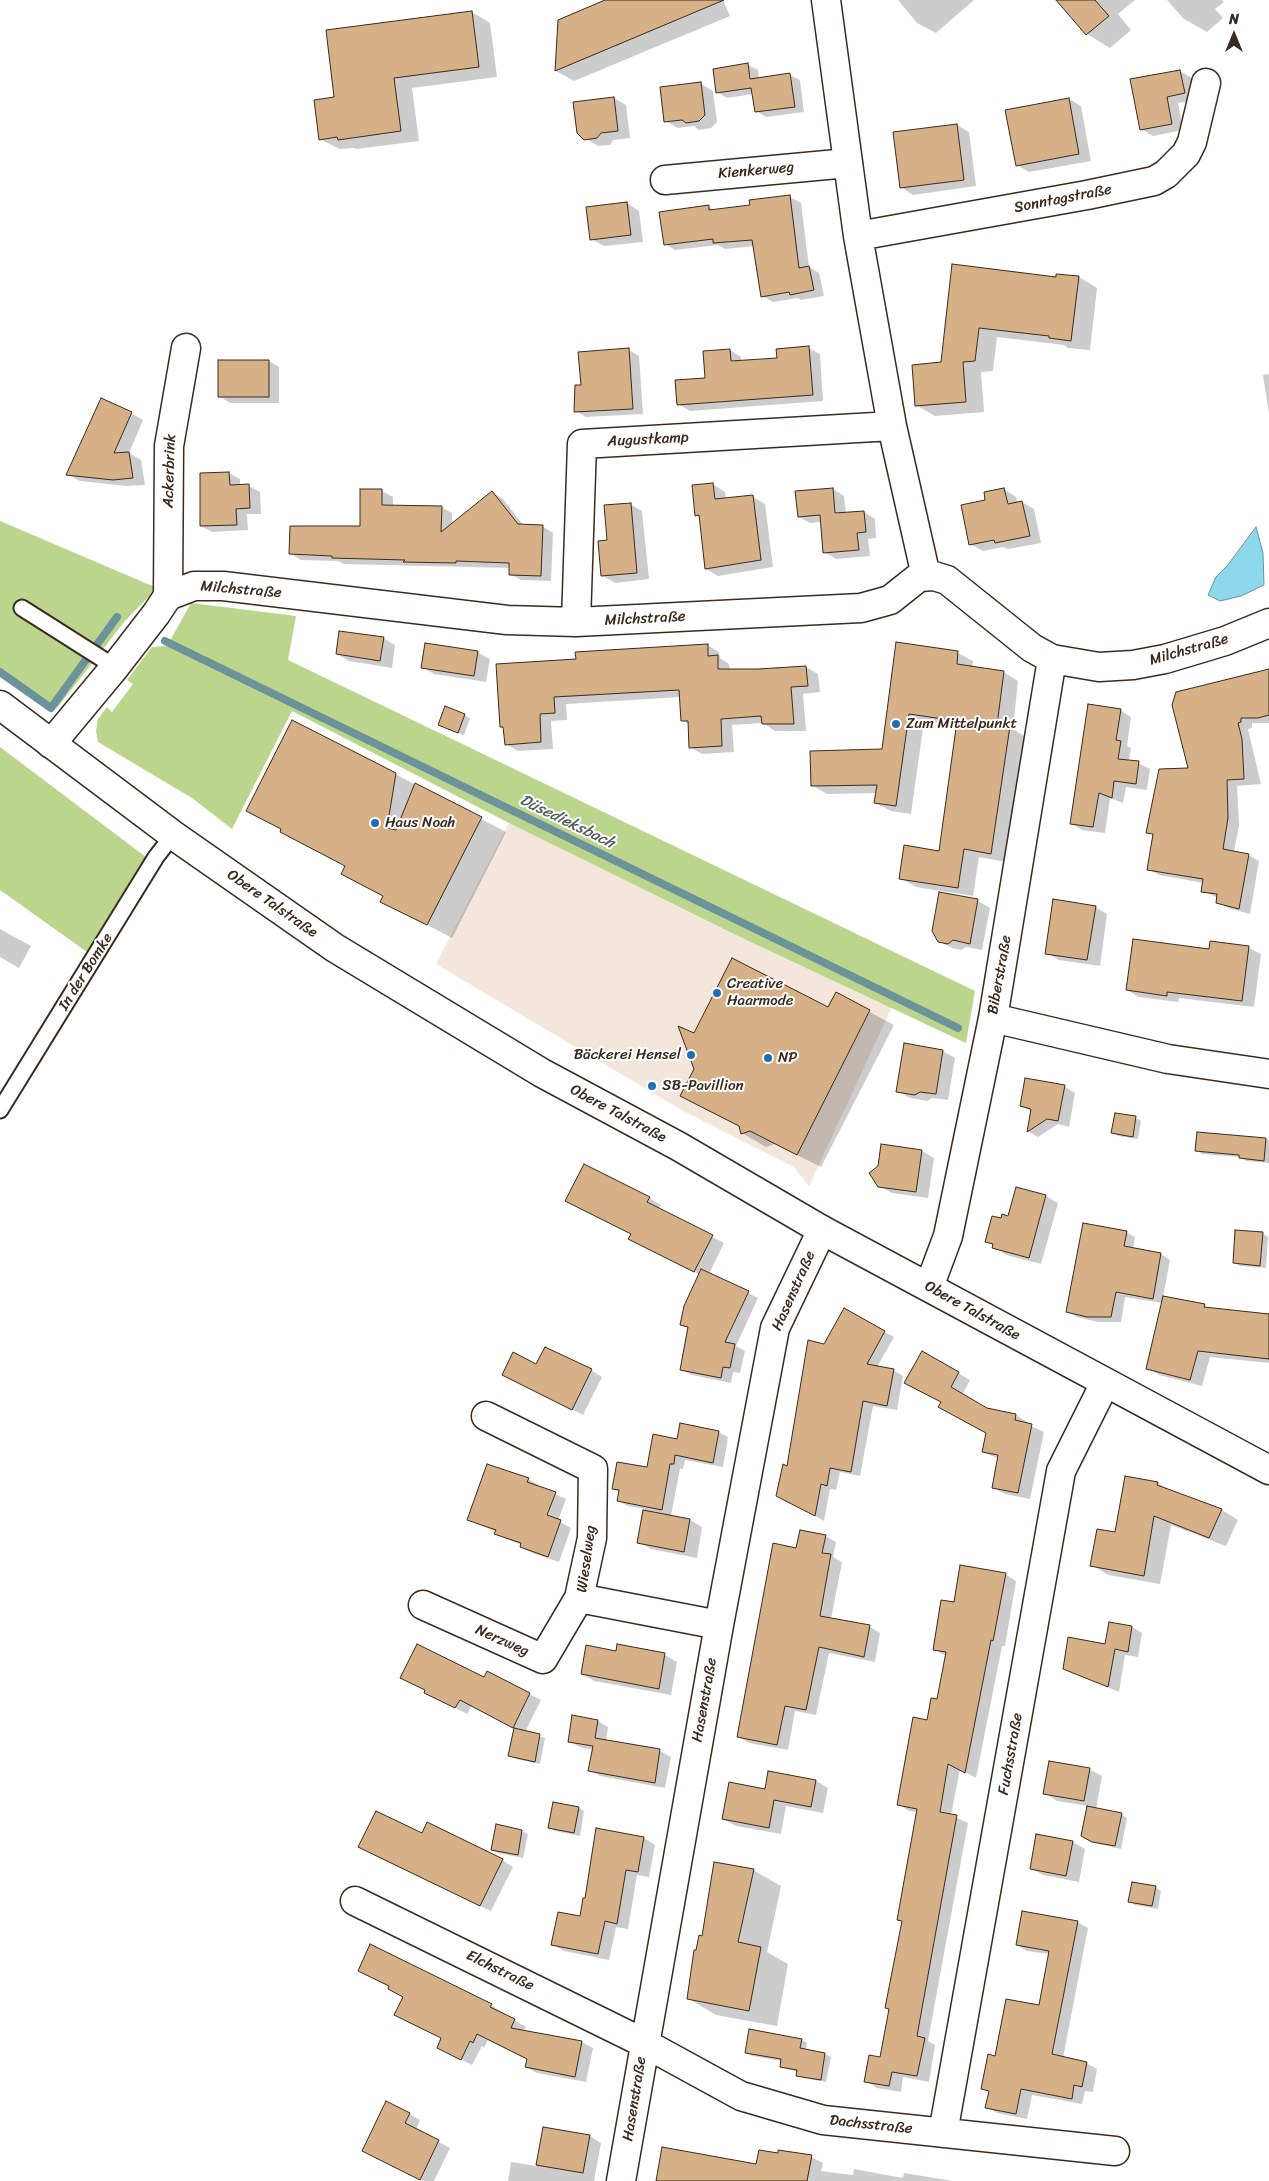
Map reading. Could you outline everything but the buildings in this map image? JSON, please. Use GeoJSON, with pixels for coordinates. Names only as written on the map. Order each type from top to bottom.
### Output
{"type":"FeatureCollection","features":[{"type":"Feature","properties":{"kind":"street"},"geometry":{"type":"LineString","coordinates":[[826,0],[858,236],[892,426],[926,576]]}},
{"type":"Feature","properties":{"kind":"street","name":"Sonntagstraße"},"geometry":{"type":"LineString","coordinates":[[858,236],[1087,195],[1154,180],[1166,174],[1186,154],[1192,142],[1206,83]]}},
{"type":"Feature","properties":{"kind":"street","name":"Kienkerweg"},"geometry":{"type":"LineString","coordinates":[[665,180],[848,162]]}},
{"type":"Feature","properties":{"kind":"street","name":"Ackerbrink"},"geometry":{"type":"LineString","coordinates":[[168,596],[169,446],[186,348]]}},
{"type":"Feature","properties":{"kind":"street","name":"Augustkamp"},"geometry":{"type":"LineString","coordinates":[[576,622],[582,444],[892,426]]}},
{"type":"Feature","properties":{"kind":"street","name":"Milchstraße"},"geometry":{"type":"LineString","coordinates":[[168,596],[194,586],[224,586],[507,620],[576,622],[861,608],[890,600],[919,576],[941,577],[1032,648],[1052,660],[1099,667],[1133,665],[1166,660],[1269,623]]}},
{"type":"Feature","properties":{"kind":"street"},"geometry":{"type":"LineString","coordinates":[[51,744],[115,667],[168,596]]}},
{"type":"Feature","properties":{"kind":"street","name":"Biberstraße"},"geometry":{"type":"LineString","coordinates":[[929,1287],[948,1236],[993,1018],[1052,660]]}},
{"type":"Feature","properties":{"kind":"street","name":"Obere Talstraße"},"geometry":{"type":"LineString","coordinates":[[0,706],[173,835],[335,948],[542,1074],[678,1146],[822,1230],[1269,1470]]}},
{"type":"Feature","properties":{"kind":"street"},"geometry":{"type":"LineString","coordinates":[[993,1018],[1168,1059],[1269,1074]]}},
{"type":"Feature","properties":{"kind":"street","name":"Hasenstraße"},"geometry":{"type":"LineString","coordinates":[[621,2181],[719,1625],[775,1328],[822,1230]]}},
{"type":"Feature","properties":{"kind":"street","name":"Fuchsstraße"},"geometry":{"type":"LineString","coordinates":[[943,2133],[1061,1471],[1105,1383]]}},
{"type":"Feature","properties":{"kind":"street","name":"Wieselweg"},"geometry":{"type":"LineString","coordinates":[[486,1416],[593,1468],[592,1538],[579,1598],[719,1625]]}},
{"type":"Feature","properties":{"kind":"street","name":"Nerzweg"},"geometry":{"type":"LineString","coordinates":[[423,1605],[542,1659],[579,1598]]}},
{"type":"Feature","properties":{"kind":"street","name":"Elchstraße"},"geometry":{"type":"LineString","coordinates":[[355,1900],[644,2043]]}},
{"type":"Feature","properties":{"kind":"street","name":"Dachsstraße"},"geometry":{"type":"LineString","coordinates":[[644,2043],[741,2096],[823,2120],[1115,2151]]}},
{"type":"Feature","properties":{"kind":"lane"},"geometry":{"type":"LineString","coordinates":[[22,608],[115,667]]}},
{"type":"Feature","properties":{"kind":"lane","name":"In der Bomke"},"geometry":{"type":"LineString","coordinates":[[0,1110],[156,858],[173,835]]}},
{"type":"Feature","properties":{"kind":"shaded area"},"geometry":{"type":"Polygon","coordinates":[[[509,823],[738,936],[892,1007],[809,1186],[794,1167],[685,1112],[436,964],[509,823]]]}},
{"type":"Feature","properties":{"kind":"green space"},"geometry":{"type":"Polygon","coordinates":[[[0,521],[157,588],[125,621],[57,708],[0,668],[0,521]]]}},
{"type":"Feature","properties":{"kind":"green space"},"geometry":{"type":"Polygon","coordinates":[[[191,603],[296,616],[288,660],[975,991],[966,1043],[738,936],[509,823],[292,711],[232,829],[192,798],[98,742],[96,731],[98,719],[107,707],[112,712],[133,684],[127,680],[152,647],[167,646],[191,603]]]}},
{"type":"Feature","properties":{"kind":"green space"},"geometry":{"type":"Polygon","coordinates":[[[0,747],[146,857],[87,952],[0,890],[0,747]]]}},
{"type":"Feature","properties":{"kind":"water"},"geometry":{"type":"Polygon","coordinates":[[[1256,527],[1263,553],[1264,585],[1241,596],[1220,601],[1208,595],[1216,577],[1227,566],[1256,527]]]}},
{"type":"Feature","properties":{"kind":"waterway","name":"Düsedieksbach"},"geometry":{"type":"LineString","coordinates":[[0,672],[51,708],[117,617]]}},
{"type":"Feature","properties":{"kind":"waterway","name":"Düsedieksbach"},"geometry":{"type":"LineString","coordinates":[[165,641],[958,1028]]}},
{"type":"Feature","properties":{"kind":"place","name":"Zum Mittelpunkt"},"geometry":{"type":"Point","coordinates":[896,724]}},
{"type":"Feature","properties":{"kind":"place","name":"Haus Noah"},"geometry":{"type":"Point","coordinates":[375,823]}},
{"type":"Feature","properties":{"kind":"place","name":"Creative Haarmode"},"geometry":{"type":"Point","coordinates":[717,993]}},
{"type":"Feature","properties":{"kind":"place","name":"Bäckerei Hensel"},"geometry":{"type":"Point","coordinates":[691,1055]}},
{"type":"Feature","properties":{"kind":"place","name":"NP"},"geometry":{"type":"Point","coordinates":[768,1058]}},
{"type":"Feature","properties":{"kind":"place","name":"SB-Pavillion"},"geometry":{"type":"Point","coordinates":[652,1086]}}]}
